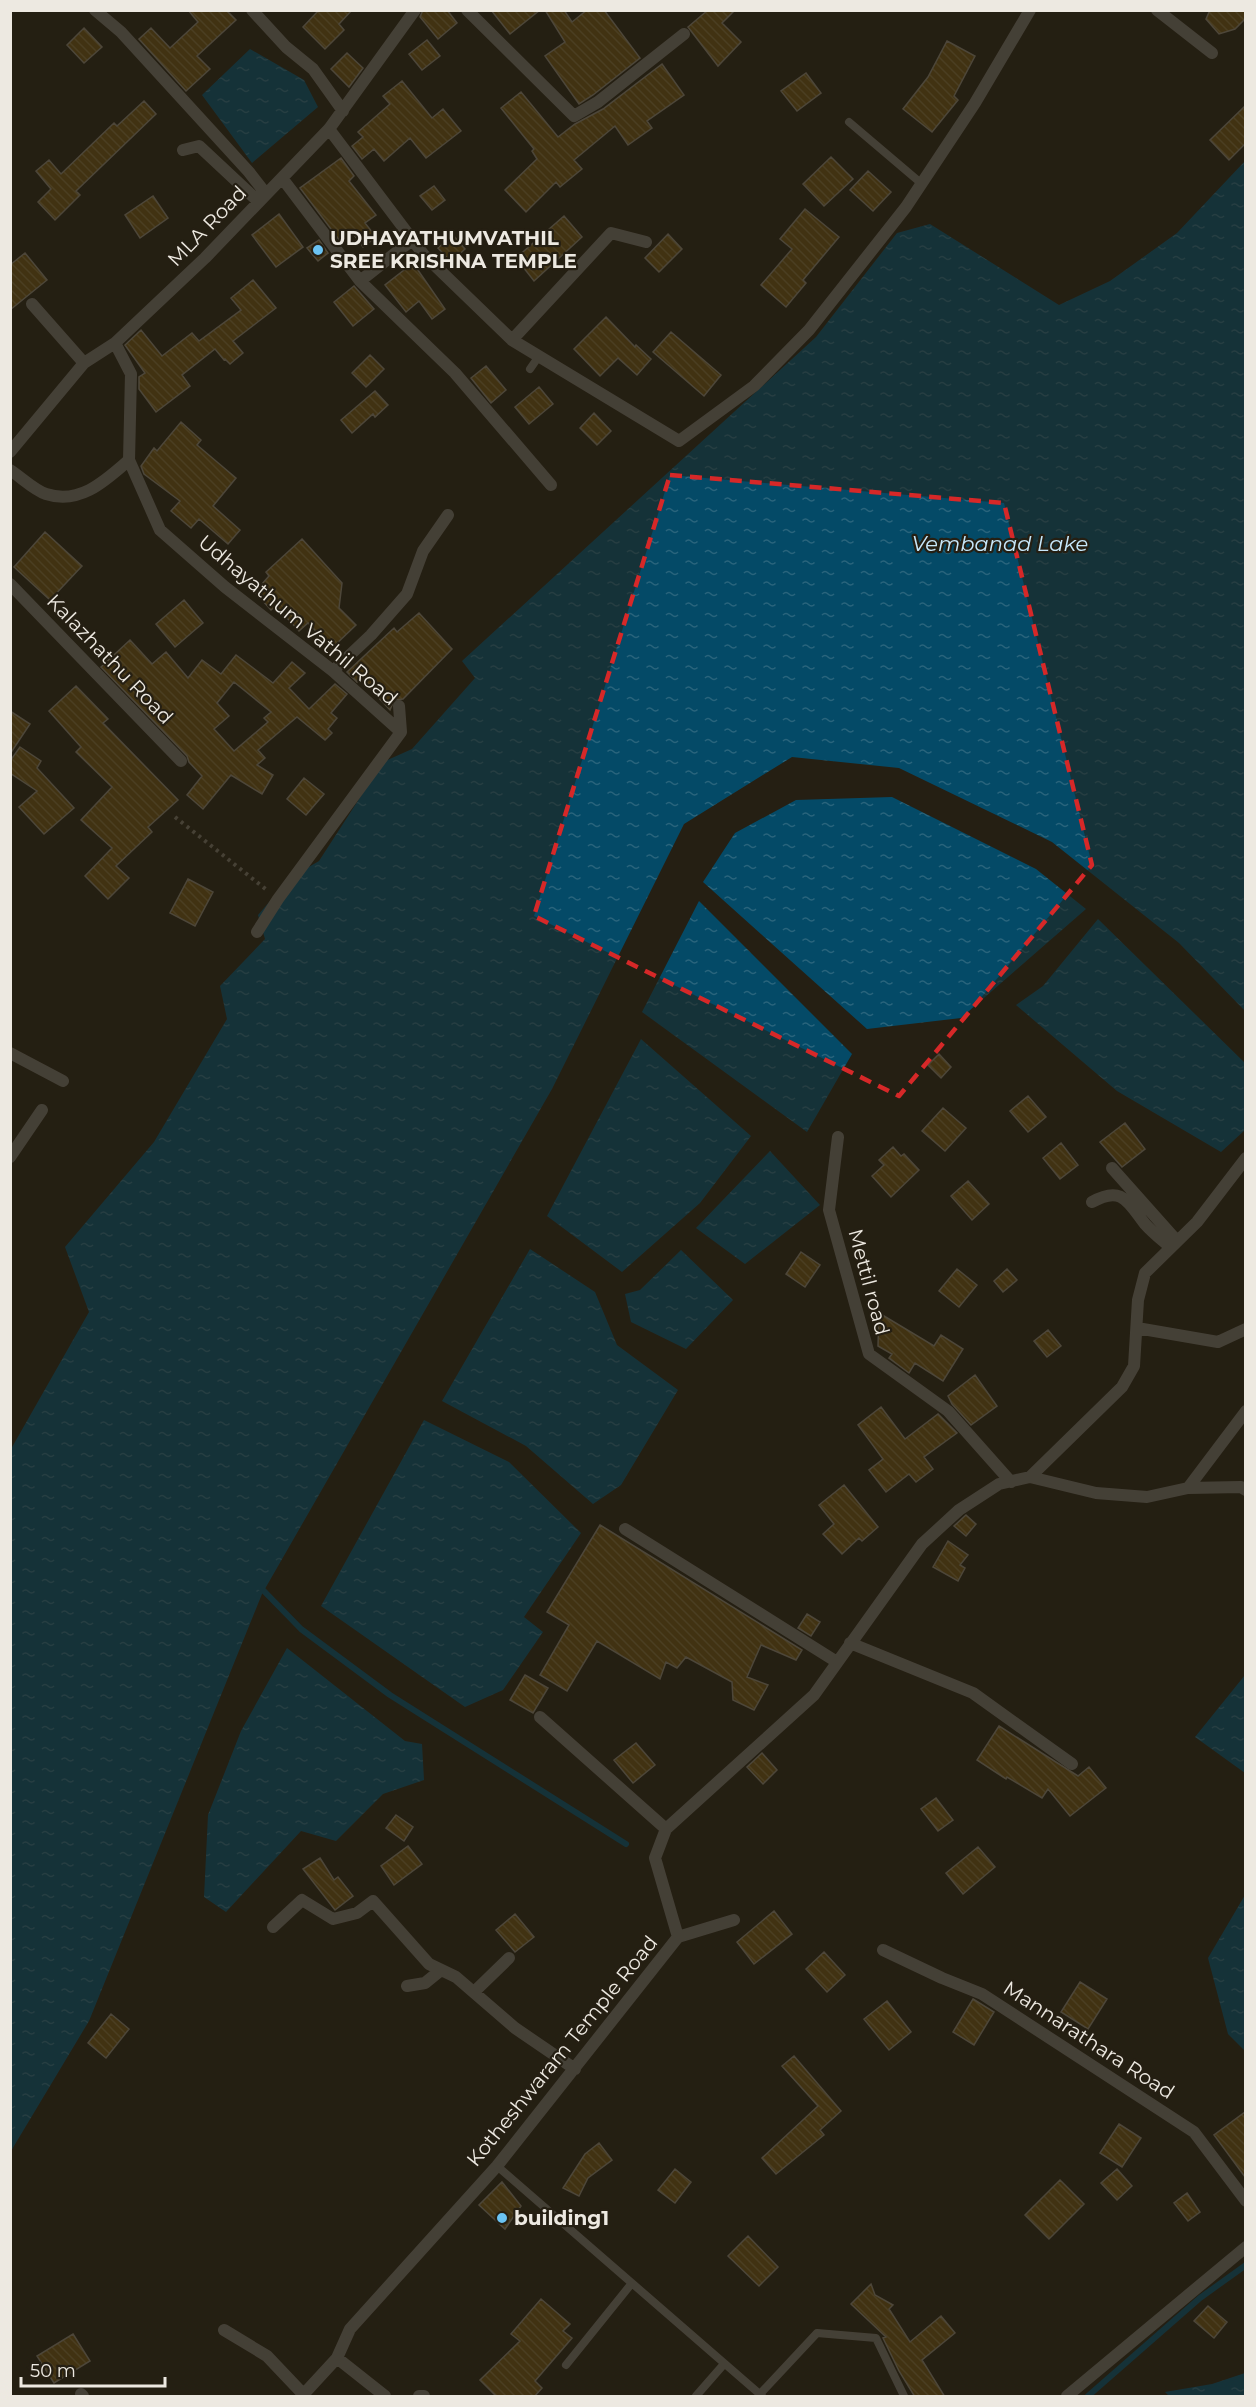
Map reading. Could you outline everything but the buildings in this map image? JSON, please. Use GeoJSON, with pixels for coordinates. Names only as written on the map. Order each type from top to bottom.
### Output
{"type":"FeatureCollection","features":[{"type":"Feature","properties":{"kind":"street"},"geometry":{"type":"LineString","coordinates":[[95,10],[121,32],[241,164],[263,198]]}},
{"type":"Feature","properties":{"kind":"street"},"geometry":{"type":"LineString","coordinates":[[252,10],[286,46],[313,69],[343,111]]}},
{"type":"Feature","properties":{"kind":"street","name":"MLA Road"},"geometry":{"type":"LineString","coordinates":[[10,452],[84,363],[115,343],[205,258],[329,129],[415,10]]}},
{"type":"Feature","properties":{"kind":"street"},"geometry":{"type":"LineString","coordinates":[[467,10],[574,116],[598,102],[684,34]]}},
{"type":"Feature","properties":{"kind":"street"},"geometry":{"type":"LineString","coordinates":[[329,129],[424,255],[512,340],[679,441],[754,386],[809,330],[922,184],[975,103],[1030,10]]}},
{"type":"Feature","properties":{"kind":"street"},"geometry":{"type":"LineString","coordinates":[[1157,10],[1212,53]]}},
{"type":"Feature","properties":{"kind":"street"},"geometry":{"type":"LineString","coordinates":[[183,150],[199,146],[263,198]]}},
{"type":"Feature","properties":{"kind":"street"},"geometry":{"type":"LineString","coordinates":[[282,178],[360,281],[455,373],[551,485]]}},
{"type":"Feature","properties":{"kind":"street"},"geometry":{"type":"LineString","coordinates":[[512,340],[611,233],[646,242]]}},
{"type":"Feature","properties":{"kind":"street"},"geometry":{"type":"LineString","coordinates":[[360,281],[412,240]]}},
{"type":"Feature","properties":{"kind":"street"},"geometry":{"type":"LineString","coordinates":[[32,304],[84,363]]}},
{"type":"Feature","properties":{"kind":"street","name":"Udhayathum Vathil Road"},"geometry":{"type":"LineString","coordinates":[[115,343],[131,374],[129,460],[160,530],[225,587],[333,671],[401,732],[278,899],[257,932]]}},
{"type":"Feature","properties":{"kind":"street"},"geometry":{"type":"LineString","coordinates":[[10,470],[45,494],[69,497],[98,487],[129,460]]}},
{"type":"Feature","properties":{"kind":"street"},"geometry":{"type":"LineString","coordinates":[[333,671],[371,635],[407,594],[423,550],[448,515]]}},
{"type":"Feature","properties":{"kind":"street","name":"Kalazhathu Road"},"geometry":{"type":"LineString","coordinates":[[10,584],[181,761]]}},
{"type":"Feature","properties":{"kind":"street"},"geometry":{"type":"LineString","coordinates":[[399,706],[401,732]]}},
{"type":"Feature","properties":{"kind":"street"},"geometry":{"type":"LineString","coordinates":[[10,1053],[63,1081]]}},
{"type":"Feature","properties":{"kind":"street"},"geometry":{"type":"LineString","coordinates":[[10,1157],[42,1110]]}},
{"type":"Feature","properties":{"kind":"street","name":"Mettil road"},"geometry":{"type":"LineString","coordinates":[[838,1137],[829,1210],[869,1354],[948,1411],[1011,1482]]}},
{"type":"Feature","properties":{"kind":"street","name":"Kotheshwaram Temple Road"},"geometry":{"type":"LineString","coordinates":[[303,2396],[337,2358],[350,2329],[496,2166],[678,1937],[655,1858],[666,1829],[814,1695],[922,1544],[959,1510],[999,1484],[1030,1477],[1122,1387],[1134,1366],[1138,1300],[1145,1274],[1197,1222],[1245,1158]]}},
{"type":"Feature","properties":{"kind":"street"},"geometry":{"type":"LineString","coordinates":[[1112,1168],[1173,1244]]}},
{"type":"Feature","properties":{"kind":"street"},"geometry":{"type":"LineString","coordinates":[[1092,1202],[1104,1195],[1119,1195],[1131,1204],[1147,1225],[1173,1244]]}},
{"type":"Feature","properties":{"kind":"street"},"geometry":{"type":"LineString","coordinates":[[1137,1328],[1218,1342],[1245,1329]]}},
{"type":"Feature","properties":{"kind":"street"},"geometry":{"type":"LineString","coordinates":[[1188,1488],[1245,1411]]}},
{"type":"Feature","properties":{"kind":"street"},"geometry":{"type":"LineString","coordinates":[[1030,1477],[1096,1493],[1147,1497],[1188,1488],[1241,1487],[1245,1490]]}},
{"type":"Feature","properties":{"kind":"street"},"geometry":{"type":"LineString","coordinates":[[625,1528],[837,1662]]}},
{"type":"Feature","properties":{"kind":"street"},"geometry":{"type":"LineString","coordinates":[[850,1643],[973,1693],[1072,1764]]}},
{"type":"Feature","properties":{"kind":"street"},"geometry":{"type":"LineString","coordinates":[[540,1717],[666,1829]]}},
{"type":"Feature","properties":{"kind":"street"},"geometry":{"type":"LineString","coordinates":[[273,1927],[302,1900],[333,1919],[357,1913],[373,1901],[429,1964],[456,1977],[515,2028],[575,2069]]}},
{"type":"Feature","properties":{"kind":"street"},"geometry":{"type":"LineString","coordinates":[[678,1937],[734,1920]]}},
{"type":"Feature","properties":{"kind":"street","name":"Mannarathara Road"},"geometry":{"type":"LineString","coordinates":[[883,1950],[982,1994],[1194,2132],[1245,2201]]}},
{"type":"Feature","properties":{"kind":"street"},"geometry":{"type":"LineString","coordinates":[[474,1992],[509,1958]]}},
{"type":"Feature","properties":{"kind":"street"},"geometry":{"type":"LineString","coordinates":[[407,1986],[425,1983],[441,1970]]}},
{"type":"Feature","properties":{"kind":"street"},"geometry":{"type":"LineString","coordinates":[[1067,2397],[1245,2247]]}},
{"type":"Feature","properties":{"kind":"street"},"geometry":{"type":"LineString","coordinates":[[224,2330],[267,2356],[303,2396]]}},
{"type":"Feature","properties":{"kind":"street"},"geometry":{"type":"LineString","coordinates":[[337,2358],[385,2397]]}},
{"type":"Feature","properties":{"kind":"lane"},"geometry":{"type":"LineString","coordinates":[[849,122],[922,184]]}},
{"type":"Feature","properties":{"kind":"lane"},"geometry":{"type":"LineString","coordinates":[[530,369],[538,356]]}},
{"type":"Feature","properties":{"kind":"lane"},"geometry":{"type":"LineString","coordinates":[[496,2166],[761,2395],[816,2333],[876,2338],[904,2397]]}},
{"type":"Feature","properties":{"kind":"lane"},"geometry":{"type":"LineString","coordinates":[[567,2365],[632,2283]]}},
{"type":"Feature","properties":{"kind":"lane"},"geometry":{"type":"LineString","coordinates":[[696,2397],[724,2364]]}},
{"type":"Feature","properties":{"kind":"path"},"geometry":{"type":"LineString","coordinates":[[175,817],[278,899]]}},
{"type":"Feature","properties":{"kind":"highlighted area"},"geometry":{"type":"Polygon","coordinates":[[[670,475],[1004,503],[1092,865],[899,1096],[534,916],[670,475]]]}},
{"type":"Feature","properties":{"kind":"water"},"geometry":{"type":"Polygon","coordinates":[[[250,49],[304,80],[318,107],[252,163],[202,95],[250,49]]]}},
{"type":"Feature","properties":{"kind":"water","name":"Vembanad Lake"},"geometry":{"type":"Polygon","coordinates":[[[1245,161],[1245,1011],[1179,943],[1052,842],[899,768],[792,757],[684,824],[552,1089],[262,1594],[89,2021],[11,2151],[11,1449],[89,1312],[65,1247],[154,1142],[227,1019],[220,986],[265,939],[258,915],[290,878],[319,861],[383,762],[412,749],[475,678],[462,661],[816,337],[897,233],[930,224],[1059,305],[1110,281],[1177,233],[1245,161]]]}},
{"type":"Feature","properties":{"kind":"water"},"geometry":{"type":"Polygon","coordinates":[[[892,797],[1036,869],[1086,909],[961,1018],[867,1029],[703,882],[735,833],[796,800],[892,797]]]}},
{"type":"Feature","properties":{"kind":"water"},"geometry":{"type":"Polygon","coordinates":[[[699,901],[852,1054],[807,1132],[642,1012],[699,901]]]}},
{"type":"Feature","properties":{"kind":"water"},"geometry":{"type":"Polygon","coordinates":[[[1098,919],[1245,1063],[1245,1130],[1221,1152],[1117,1091],[1016,1005],[1043,986],[1098,919]]]}},
{"type":"Feature","properties":{"kind":"water"},"geometry":{"type":"Polygon","coordinates":[[[641,1039],[751,1136],[700,1203],[622,1272],[547,1216],[641,1039]]]}},
{"type":"Feature","properties":{"kind":"water"},"geometry":{"type":"Polygon","coordinates":[[[770,1151],[820,1205],[745,1264],[696,1228],[770,1151]]]}},
{"type":"Feature","properties":{"kind":"water"},"geometry":{"type":"Polygon","coordinates":[[[530,1249],[595,1292],[617,1345],[678,1390],[621,1485],[593,1504],[526,1446],[442,1401],[530,1249]]]}},
{"type":"Feature","properties":{"kind":"water"},"geometry":{"type":"Polygon","coordinates":[[[681,1250],[733,1300],[686,1349],[631,1322],[625,1294],[640,1290],[681,1250]]]}},
{"type":"Feature","properties":{"kind":"water"},"geometry":{"type":"Polygon","coordinates":[[[424,1420],[509,1462],[581,1533],[524,1617],[543,1632],[503,1690],[465,1707],[321,1606],[424,1420]]]}},
{"type":"Feature","properties":{"kind":"water"},"geometry":{"type":"Polygon","coordinates":[[[287,1648],[405,1741],[422,1744],[424,1780],[383,1794],[336,1841],[301,1831],[226,1912],[204,1897],[208,1815],[241,1731],[287,1648]]]}},
{"type":"Feature","properties":{"kind":"water"},"geometry":{"type":"Polygon","coordinates":[[[1245,1675],[1245,1773],[1195,1737],[1245,1675]]]}},
{"type":"Feature","properties":{"kind":"water"},"geometry":{"type":"Polygon","coordinates":[[[1245,1895],[1245,2051],[1228,2034],[1208,1958],[1245,1895]]]}},
{"type":"Feature","properties":{"kind":"water"},"geometry":{"type":"Polygon","coordinates":[[[1245,2373],[1245,2396],[1169,2396],[1165,2392],[1212,2384],[1245,2373]]]}},
{"type":"Feature","properties":{"kind":"waterway"},"geometry":{"type":"LineString","coordinates":[[260,1587],[301,1629],[390,1695],[626,1844]]}},
{"type":"Feature","properties":{"kind":"waterway"},"geometry":{"type":"LineString","coordinates":[[1088,2396],[1200,2298],[1246,2265]]}},
{"type":"Feature","properties":{"kind":"place","name":"UDHAYATHUMVATHIL SREE KRISHNA TEMPLE"},"geometry":{"type":"Point","coordinates":[318,250]}},
{"type":"Feature","properties":{"kind":"place","name":"building1"},"geometry":{"type":"Point","coordinates":[502,2218]}}]}
